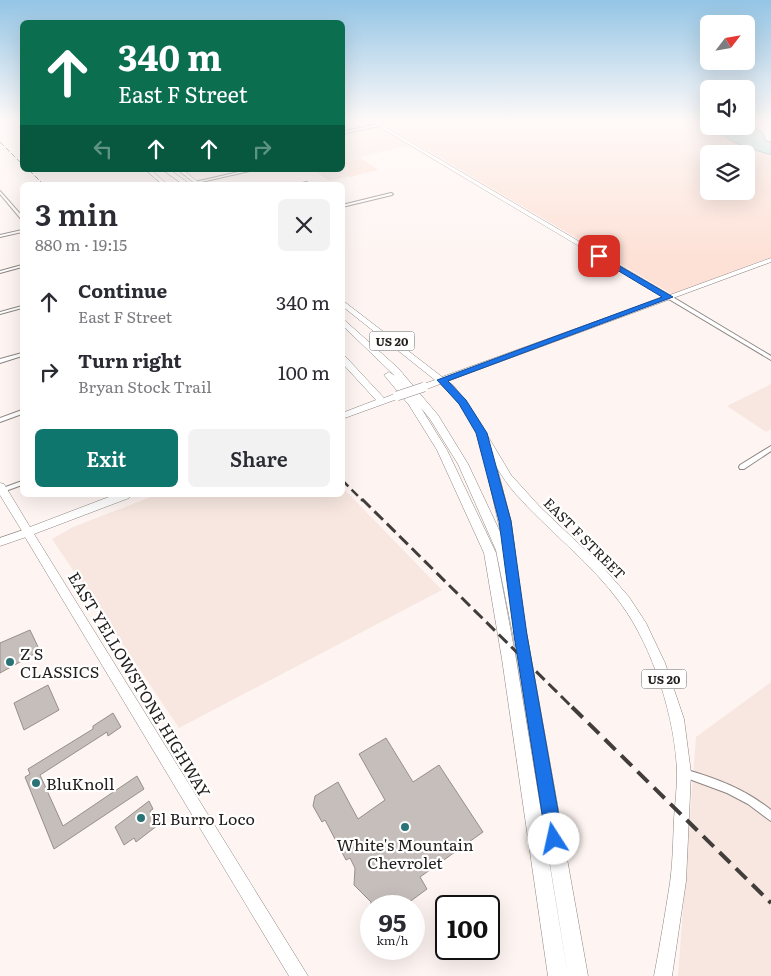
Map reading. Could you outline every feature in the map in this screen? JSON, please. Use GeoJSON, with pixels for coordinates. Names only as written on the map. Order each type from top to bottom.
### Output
{"type":"FeatureCollection","features":[{"type":"Feature","properties":{"kind":"highway"},"geometry":{"type":"LineString","coordinates":[[160,172],[173,182]]}},
{"type":"Feature","properties":{"kind":"highway"},"geometry":{"type":"LineString","coordinates":[[170,172],[184,182]]}},
{"type":"Feature","properties":{"kind":"highway"},"geometry":{"type":"LineString","coordinates":[[345,323],[395,370],[421,399],[460,457],[502,550],[520,635]]}},
{"type":"Feature","properties":{"kind":"highway"},"geometry":{"type":"LineString","coordinates":[[345,334],[387,373],[413,403],[442,450],[490,553],[509,659],[558,976]]}},
{"type":"Feature","properties":{"kind":"highway"},"geometry":{"type":"LineString","coordinates":[[485,441],[505,521],[520,635],[578,976]]}},
{"type":"Feature","properties":{"kind":"main road","name":"EAST F STREET"},"geometry":{"type":"LineString","coordinates":[[345,304],[442,380],[471,415],[508,478],[536,510],[596,567],[625,600],[642,627],[659,663],[677,719],[684,773],[678,881],[663,976]]}},
{"type":"Feature","properties":{"kind":"main road"},"geometry":{"type":"LineString","coordinates":[[345,361],[382,401]]}},
{"type":"Feature","properties":{"kind":"main road"},"geometry":{"type":"LineString","coordinates":[[345,415],[442,380]]}},
{"type":"Feature","properties":{"kind":"main road","name":"EAST YELLOWSTONE HIGHWAY"},"geometry":{"type":"LineString","coordinates":[[1,490],[299,976]]}},
{"type":"Feature","properties":{"kind":"main road"},"geometry":{"type":"LineString","coordinates":[[26,532],[120,497]]}},
{"type":"Feature","properties":{"kind":"street"},"geometry":{"type":"LineString","coordinates":[[445,166],[771,358]]}},
{"type":"Feature","properties":{"kind":"street"},"geometry":{"type":"LineString","coordinates":[[150,172],[162,182]]}},
{"type":"Feature","properties":{"kind":"street"},"geometry":{"type":"LineString","coordinates":[[183,172],[195,182]]}},
{"type":"Feature","properties":{"kind":"street"},"geometry":{"type":"LineString","coordinates":[[206,182],[244,172]]}},
{"type":"Feature","properties":{"kind":"street"},"geometry":{"type":"LineString","coordinates":[[0,192],[20,215]]}},
{"type":"Feature","properties":{"kind":"street"},"geometry":{"type":"LineString","coordinates":[[345,205],[391,194]]}},
{"type":"Feature","properties":{"kind":"street"},"geometry":{"type":"LineString","coordinates":[[0,204],[10,202]]}},
{"type":"Feature","properties":{"kind":"street"},"geometry":{"type":"LineString","coordinates":[[0,236],[20,231]]}},
{"type":"Feature","properties":{"kind":"street"},"geometry":{"type":"LineString","coordinates":[[442,380],[771,260]]}},
{"type":"Feature","properties":{"kind":"street"},"geometry":{"type":"LineString","coordinates":[[0,272],[20,267]]}},
{"type":"Feature","properties":{"kind":"street"},"geometry":{"type":"LineString","coordinates":[[0,313],[20,308]]}},
{"type":"Feature","properties":{"kind":"street"},"geometry":{"type":"LineString","coordinates":[[0,361],[20,356]]}},
{"type":"Feature","properties":{"kind":"street"},"geometry":{"type":"LineString","coordinates":[[0,420],[20,413]]}},
{"type":"Feature","properties":{"kind":"street"},"geometry":{"type":"LineString","coordinates":[[742,467],[771,448]]}},
{"type":"Feature","properties":{"kind":"street"},"geometry":{"type":"LineString","coordinates":[[1,490],[20,484]]}},
{"type":"Feature","properties":{"kind":"street"},"geometry":{"type":"LineString","coordinates":[[0,542],[26,532]]}},
{"type":"Feature","properties":{"kind":"street"},"geometry":{"type":"LineString","coordinates":[[684,773],[720,784],[740,793],[771,816]]}},
{"type":"Feature","properties":{"kind":"shaded area"},"geometry":{"type":"Polygon","coordinates":[[[346,166],[372,166],[378,170],[350,177],[346,173],[349,169],[346,166]]]}},
{"type":"Feature","properties":{"kind":"shaded area"},"geometry":{"type":"Polygon","coordinates":[[[453,166],[700,166],[700,200],[755,200],[755,166],[771,166],[771,257],[673,295],[453,166]]]}},
{"type":"Feature","properties":{"kind":"shaded area"},"geometry":{"type":"Polygon","coordinates":[[[345,167],[348,169],[345,173],[349,176],[329,181],[317,172],[345,172],[345,167]]]}},
{"type":"Feature","properties":{"kind":"shaded area"},"geometry":{"type":"Polygon","coordinates":[[[771,384],[771,429],[766,432],[727,406],[771,384]]]}},
{"type":"Feature","properties":{"kind":"shaded area"},"geometry":{"type":"Polygon","coordinates":[[[345,490],[442,590],[179,728],[52,539],[73,527],[151,497],[345,497],[345,490]]]}},
{"type":"Feature","properties":{"kind":"shaded area"},"geometry":{"type":"Polygon","coordinates":[[[771,682],[771,976],[678,976],[696,737],[771,682]]]}},
{"type":"Feature","properties":{"kind":"building","name":"Z S CLASSICS"},"geometry":{"type":"Polygon","coordinates":[[[30,630],[40,651],[0,673],[0,643],[30,630]]]}},
{"type":"Feature","properties":{"kind":"building"},"geometry":{"type":"Polygon","coordinates":[[[48,685],[59,710],[24,730],[14,703],[48,685]]]}},
{"type":"Feature","properties":{"kind":"building","name":"BluKnoll"},"geometry":{"type":"Polygon","coordinates":[[[113,713],[121,727],[108,736],[107,732],[40,775],[63,826],[137,776],[144,789],[54,849],[25,777],[30,774],[28,769],[93,729],[93,726],[113,713]]]}},
{"type":"Feature","properties":{"kind":"building","name":"White's Mountain Chevrolet"},"geometry":{"type":"Polygon","coordinates":[[[386,738],[413,782],[439,765],[483,832],[420,877],[427,889],[419,895],[364,895],[354,885],[355,868],[350,858],[346,860],[325,820],[322,822],[313,806],[315,796],[338,782],[358,819],[385,800],[359,754],[386,738]]]}},
{"type":"Feature","properties":{"kind":"building","name":"El Burro Loco"},"geometry":{"type":"Polygon","coordinates":[[[149,801],[153,809],[150,811],[158,825],[136,842],[134,838],[124,845],[115,827],[149,801]]]}},
{"type":"Feature","properties":{"kind":"railway"},"geometry":{"type":"LineString","coordinates":[[31,172],[41,182]]}},
{"type":"Feature","properties":{"kind":"railway"},"geometry":{"type":"LineString","coordinates":[[345,483],[363,501]]}},
{"type":"Feature","properties":{"kind":"railway"},"geometry":{"type":"LineString","coordinates":[[362,499],[573,708]]}},
{"type":"Feature","properties":{"kind":"railway"},"geometry":{"type":"LineString","coordinates":[[572,707],[771,903]]}},
{"type":"Feature","properties":{"kind":"place","name":"Z S CLASSICS"},"geometry":{"type":"Point","coordinates":[10,662]}},
{"type":"Feature","properties":{"kind":"place","name":"BluKnoll"},"geometry":{"type":"Point","coordinates":[36,783]}},
{"type":"Feature","properties":{"kind":"place","name":"El Burro Loco"},"geometry":{"type":"Point","coordinates":[141,818]}},
{"type":"Feature","properties":{"kind":"place","name":"White's Mountain Chevrolet"},"geometry":{"type":"Point","coordinates":[405,827]}},
{"type":"Feature","properties":{"kind":"route"},"geometry":{"type":"LineString","coordinates":[[554,839],[520,635],[505,521],[482,433],[462,402],[442,380],[669,297],[599,256]]}}]}
